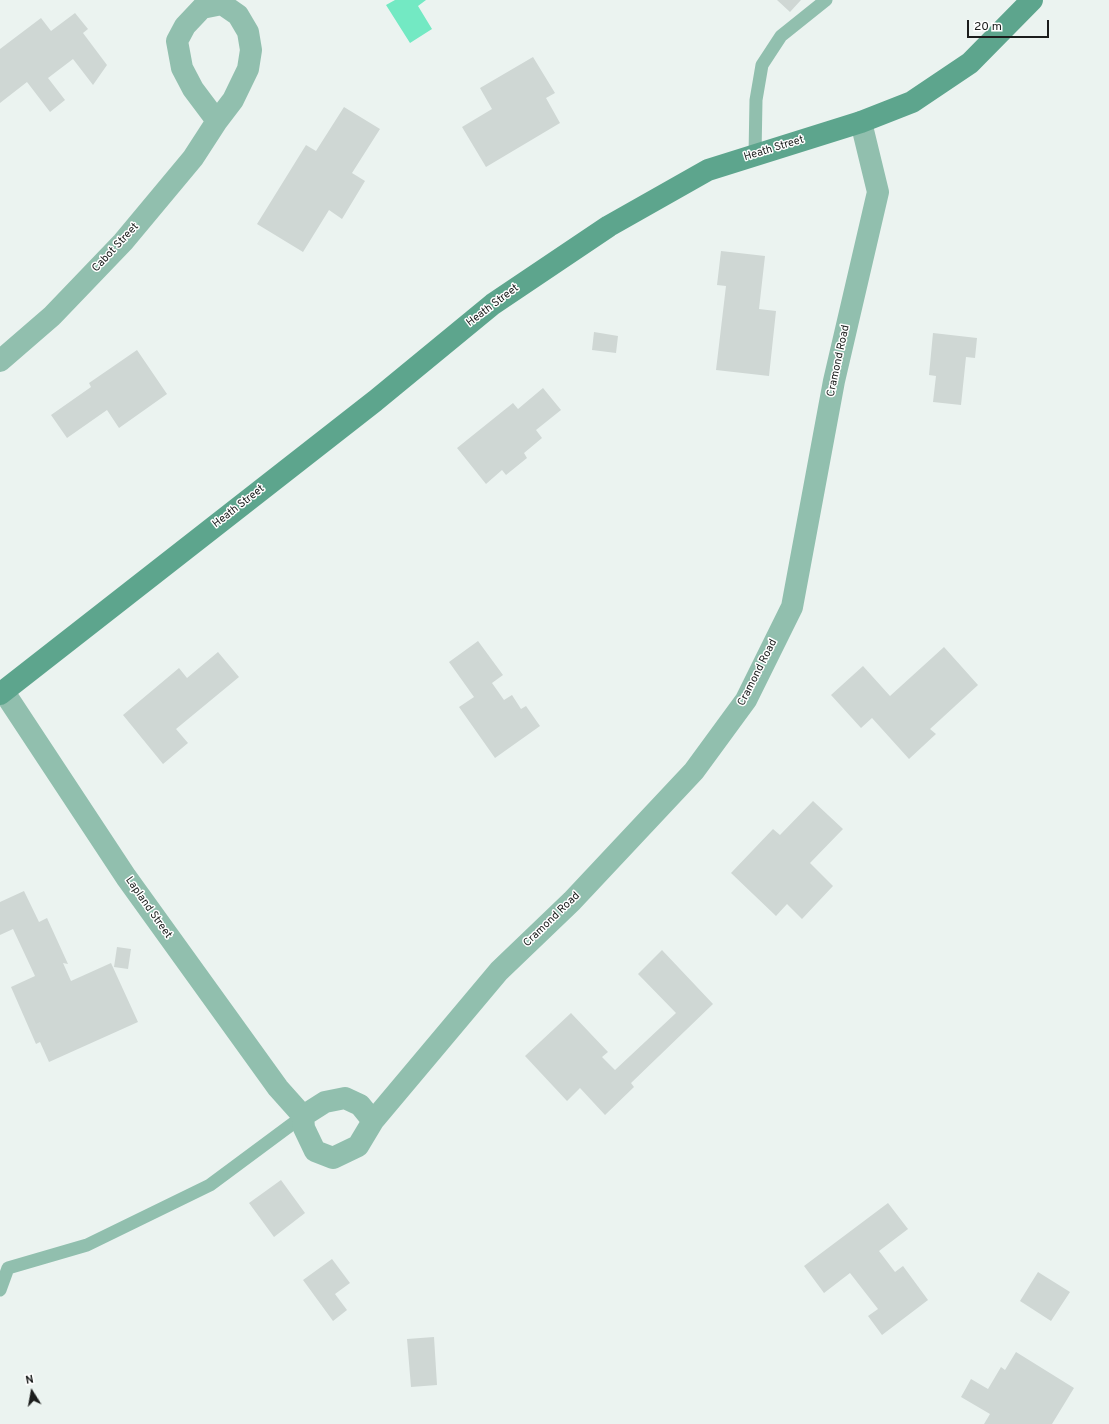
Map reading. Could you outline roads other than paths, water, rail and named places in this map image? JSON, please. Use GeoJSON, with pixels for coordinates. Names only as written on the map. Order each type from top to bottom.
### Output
{"type":"FeatureCollection","features":[{"type":"Feature","properties":{"kind":"street","name":"Heath Street"},"geometry":{"type":"LineString","coordinates":[[2,693],[375,402],[493,304],[616,222],[708,170],[861,122],[912,102],[970,63],[1032,0]]}},
{"type":"Feature","properties":{"kind":"street","name":"Cabot Street"},"geometry":{"type":"LineString","coordinates":[[0,361],[52,316],[123,242],[193,158],[217,121],[233,100],[248,69],[251,50],[248,32],[238,15],[222,4],[202,8],[184,26],[177,41],[182,68],[193,89],[217,121]]}},
{"type":"Feature","properties":{"kind":"street","name":"Cramond Road"},"geometry":{"type":"LineString","coordinates":[[373,1121],[499,971],[572,901],[694,771],[746,700],[792,607],[834,381],[878,192],[861,122]]}},
{"type":"Feature","properties":{"kind":"street","name":"Lapland Street"},"geometry":{"type":"LineString","coordinates":[[2,693],[126,876],[278,1088],[304,1116]]}},
{"type":"Feature","properties":{"kind":"street"},"geometry":{"type":"LineString","coordinates":[[345,1098],[360,1105],[373,1121],[358,1146],[333,1158],[315,1151],[304,1128],[304,1116],[325,1102],[345,1098]]}},
{"type":"Feature","properties":{"kind":"lane"},"geometry":{"type":"LineString","coordinates":[[755,155],[756,100],[762,65],[781,36],[826,0]]}},
{"type":"Feature","properties":{"kind":"lane"},"geometry":{"type":"LineString","coordinates":[[0,1290],[8,1268],[87,1245],[210,1185],[304,1116]]}}]}
